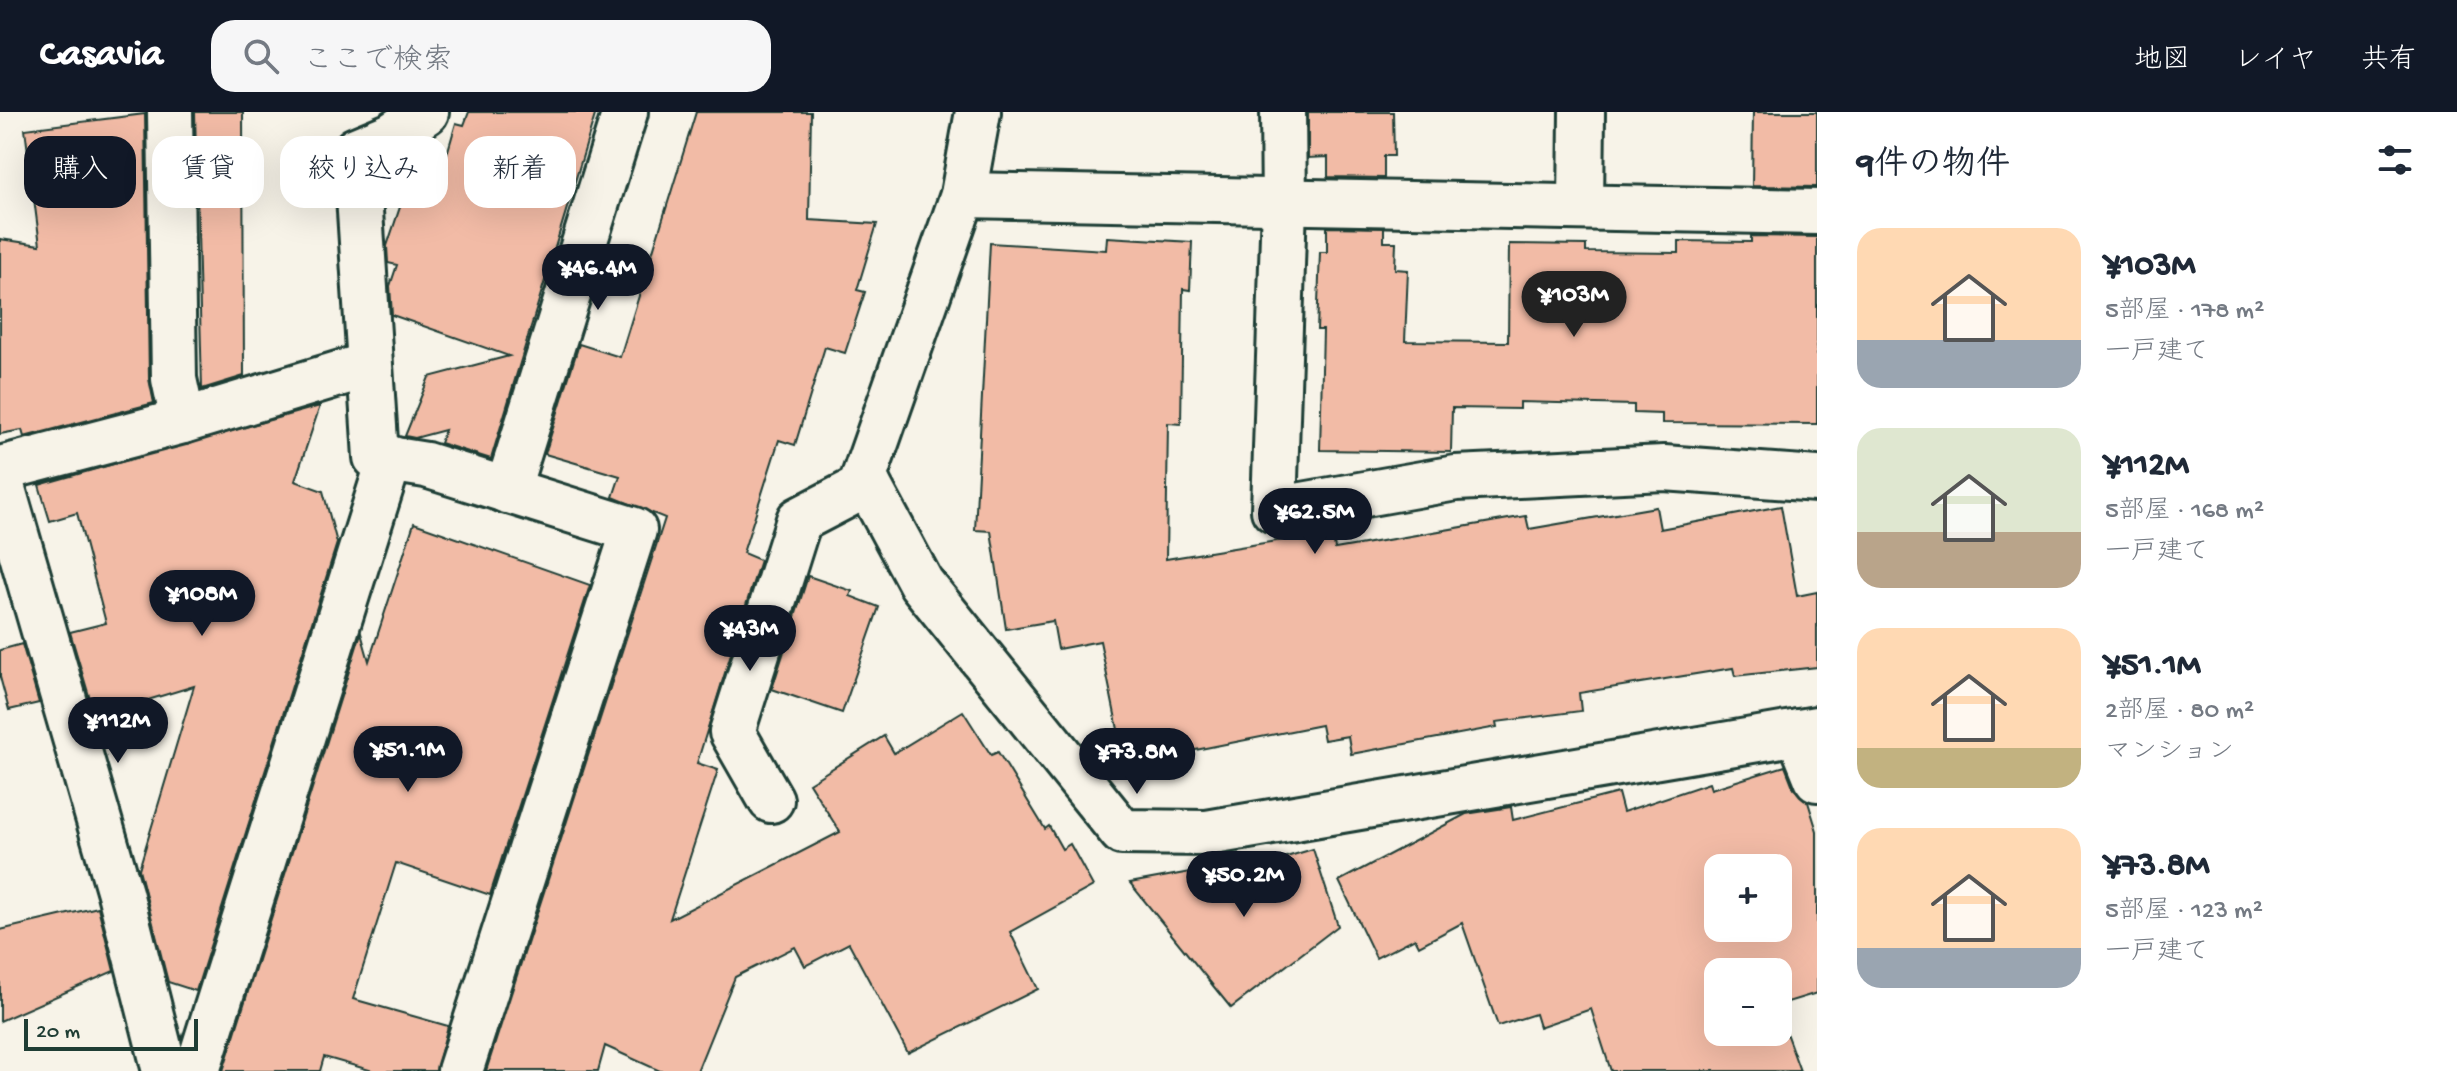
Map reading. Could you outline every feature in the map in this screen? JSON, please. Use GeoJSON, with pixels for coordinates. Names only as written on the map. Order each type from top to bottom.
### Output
{"type":"FeatureCollection","features":[{"type":"Feature","properties":{"kind":"street"},"geometry":{"type":"LineString","coordinates":[[170,112],[174,379],[183,421]]}},
{"type":"Feature","properties":{"kind":"street"},"geometry":{"type":"LineString","coordinates":[[426,112],[392,135],[356,150],[376,457],[426,465],[634,530],[460,1071]]}},
{"type":"Feature","properties":{"kind":"street"},"geometry":{"type":"LineString","coordinates":[[507,491],[625,112]]}},
{"type":"Feature","properties":{"kind":"street"},"geometry":{"type":"LineString","coordinates":[[978,112],[963,195],[864,477],[921,583],[1122,832],[1207,833],[1808,730],[1817,779]]}},
{"type":"Feature","properties":{"kind":"street"},"geometry":{"type":"LineString","coordinates":[[1283,112],[1284,204],[1274,510],[1456,478],[1664,468],[1817,479]]}},
{"type":"Feature","properties":{"kind":"street"},"geometry":{"type":"LineString","coordinates":[[1581,206],[1582,112]]}},
{"type":"Feature","properties":{"kind":"street"},"geometry":{"type":"LineString","coordinates":[[963,195],[1284,204],[1581,206],[1817,212]]}},
{"type":"Feature","properties":{"kind":"street"},"geometry":{"type":"LineString","coordinates":[[0,469],[183,421],[368,365]]}},
{"type":"Feature","properties":{"kind":"street"},"geometry":{"type":"LineString","coordinates":[[197,1071],[390,458]]}},
{"type":"Feature","properties":{"kind":"street"},"geometry":{"type":"LineString","coordinates":[[0,479],[120,893],[165,1071]]}},
{"type":"Feature","properties":{"kind":"street"},"geometry":{"type":"LineString","coordinates":[[771,800],[732,732],[799,520],[868,484]]}},
{"type":"Feature","properties":{"kind":"building"},"geometry":{"type":"Polygon","coordinates":[[[195,112],[243,112],[243,136],[196,136],[195,112]]]}},
{"type":"Feature","properties":{"kind":"building"},"geometry":{"type":"Polygon","coordinates":[[[469,112],[596,112],[576,178],[576,136],[464,136],[464,208],[567,208],[491,459],[440,443],[445,430],[415,438],[405,436],[429,377],[509,356],[392,315],[390,286],[397,265],[388,263],[387,246],[400,208],[448,208],[448,151],[456,123],[464,125],[469,112]]]}},
{"type":"Feature","properties":{"kind":"building"},"geometry":{"type":"Polygon","coordinates":[[[696,112],[811,112],[809,220],[877,224],[857,290],[865,292],[845,353],[825,347],[795,445],[779,440],[743,553],[760,560],[697,763],[718,770],[670,919],[840,832],[809,783],[884,736],[894,753],[963,711],[991,755],[998,752],[1045,829],[1049,826],[1062,849],[1070,844],[1093,886],[1010,932],[1038,989],[908,1053],[849,943],[805,966],[795,947],[735,977],[697,1071],[660,1071],[605,1046],[598,1071],[486,1071],[665,518],[613,497],[620,476],[545,454],[579,344],[620,357],[696,112]]]}},
{"type":"Feature","properties":{"kind":"building"},"geometry":{"type":"Polygon","coordinates":[[[1308,112],[1393,112],[1394,156],[1384,156],[1384,178],[1328,177],[1328,157],[1308,158],[1308,112]]]}},
{"type":"Feature","properties":{"kind":"building"},"geometry":{"type":"Polygon","coordinates":[[[1753,112],[1817,112],[1817,187],[1752,186],[1753,112]]]}},
{"type":"Feature","properties":{"kind":"building"},"geometry":{"type":"Polygon","coordinates":[[[145,114],[149,379],[154,403],[24,437],[22,430],[0,434],[0,239],[40,245],[35,208],[136,208],[136,136],[26,136],[25,129],[145,114]]]}},
{"type":"Feature","properties":{"kind":"building"},"geometry":{"type":"Polygon","coordinates":[[[197,208],[243,208],[244,376],[202,389],[197,208]]]}},
{"type":"Feature","properties":{"kind":"building"},"geometry":{"type":"Polygon","coordinates":[[[1327,227],[1384,228],[1384,242],[1396,242],[1395,269],[1408,270],[1405,341],[1508,342],[1509,244],[1586,245],[1586,252],[1679,253],[1679,241],[1751,242],[1751,236],[1817,237],[1817,424],[1662,423],[1662,414],[1634,413],[1634,405],[1520,402],[1520,409],[1452,408],[1451,452],[1320,450],[1323,330],[1317,330],[1320,252],[1327,252],[1327,227]]]}},
{"type":"Feature","properties":{"kind":"building"},"geometry":{"type":"Polygon","coordinates":[[[1107,237],[1192,242],[1190,290],[1183,289],[1181,424],[1168,423],[1166,559],[1332,532],[1335,549],[1526,516],[1529,529],[1656,507],[1660,529],[1781,506],[1797,596],[1817,592],[1817,667],[1735,676],[1733,668],[1579,693],[1581,711],[1496,722],[1497,727],[1351,754],[1348,736],[1324,740],[1321,725],[1125,764],[1100,641],[1058,649],[1053,621],[1006,629],[991,531],[975,530],[990,243],[1106,250],[1107,237]]]}},
{"type":"Feature","properties":{"kind":"building"},"geometry":{"type":"Polygon","coordinates":[[[320,406],[295,481],[323,491],[337,543],[196,991],[168,982],[139,869],[194,686],[95,716],[70,632],[106,623],[77,513],[50,521],[39,485],[320,406]]]}},
{"type":"Feature","properties":{"kind":"building"},"geometry":{"type":"Polygon","coordinates":[[[414,523],[590,585],[490,895],[396,863],[353,999],[448,1026],[436,1071],[373,1071],[324,1057],[320,1071],[223,1071],[361,633],[369,661],[414,523]]]}},
{"type":"Feature","properties":{"kind":"building"},"geometry":{"type":"Polygon","coordinates":[[[808,576],[852,591],[850,596],[879,607],[842,713],[772,689],[808,576]]]}},
{"type":"Feature","properties":{"kind":"building"},"geometry":{"type":"Polygon","coordinates":[[[22,644],[39,703],[9,710],[0,677],[0,650],[22,644]]]}},
{"type":"Feature","properties":{"kind":"building"},"geometry":{"type":"Polygon","coordinates":[[[1785,766],[1794,789],[1808,802],[1817,831],[1817,993],[1792,1001],[1792,958],[1704,958],[1704,1046],[1791,1046],[1800,1071],[1611,1071],[1591,1009],[1539,1027],[1535,1014],[1498,1026],[1462,923],[1419,946],[1415,938],[1376,958],[1339,881],[1466,814],[1511,807],[1513,820],[1618,793],[1623,812],[1709,783],[1711,789],[1785,766]]]}},
{"type":"Feature","properties":{"kind":"building"},"geometry":{"type":"Polygon","coordinates":[[[1313,849],[1338,926],[1231,1008],[1130,883],[1256,860],[1219,888],[1225,894],[1263,864],[1313,849]]]}},
{"type":"Feature","properties":{"kind":"building"},"geometry":{"type":"Polygon","coordinates":[[[98,907],[114,971],[0,1021],[0,930],[98,907]]]}}]}
